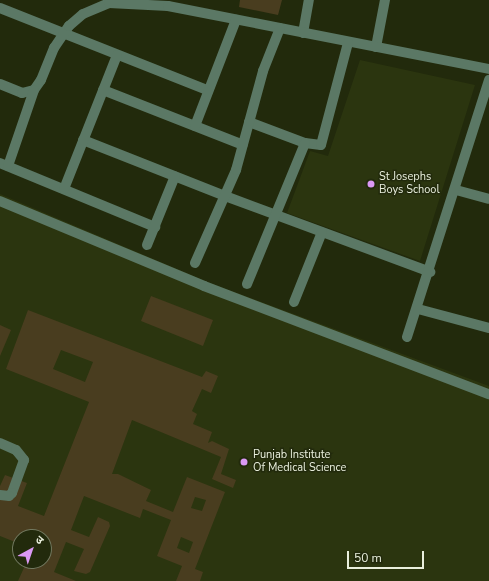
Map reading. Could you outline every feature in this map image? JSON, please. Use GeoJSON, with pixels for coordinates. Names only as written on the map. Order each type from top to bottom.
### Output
{"type":"FeatureCollection","features":[{"type":"Feature","properties":{"kind":"street"},"geometry":{"type":"LineString","coordinates":[[303,33],[309,0]]}},
{"type":"Feature","properties":{"kind":"street"},"geometry":{"type":"LineString","coordinates":[[376,47],[385,0]]}},
{"type":"Feature","properties":{"kind":"street"},"geometry":{"type":"LineString","coordinates":[[155,227],[4,164],[34,90],[64,34],[83,14],[109,3],[140,2],[168,6],[348,43],[489,69]]}},
{"type":"Feature","properties":{"kind":"street"},"geometry":{"type":"LineString","coordinates":[[0,8],[117,56],[207,90]]}},
{"type":"Feature","properties":{"kind":"street"},"geometry":{"type":"LineString","coordinates":[[194,126],[236,20]]}},
{"type":"Feature","properties":{"kind":"street"},"geometry":{"type":"LineString","coordinates":[[195,263],[225,196],[243,146],[263,71],[280,28]]}},
{"type":"Feature","properties":{"kind":"street"},"geometry":{"type":"LineString","coordinates":[[249,122],[305,143],[316,145],[324,141],[348,43]]}},
{"type":"Feature","properties":{"kind":"street"},"geometry":{"type":"LineString","coordinates":[[64,189],[117,56]]}},
{"type":"Feature","properties":{"kind":"street"},"geometry":{"type":"LineString","coordinates":[[407,337],[418,310],[489,80]]}},
{"type":"Feature","properties":{"kind":"street"},"geometry":{"type":"LineString","coordinates":[[0,84],[22,93],[34,90]]}},
{"type":"Feature","properties":{"kind":"street"},"geometry":{"type":"LineString","coordinates":[[103,90],[243,146]]}},
{"type":"Feature","properties":{"kind":"street"},"geometry":{"type":"LineString","coordinates":[[83,140],[225,196],[430,272]]}},
{"type":"Feature","properties":{"kind":"street"},"geometry":{"type":"LineString","coordinates":[[247,284],[277,215],[305,143]]}},
{"type":"Feature","properties":{"kind":"street"},"geometry":{"type":"LineString","coordinates":[[147,245],[175,176]]}},
{"type":"Feature","properties":{"kind":"street"},"geometry":{"type":"LineString","coordinates":[[456,190],[489,199]]}},
{"type":"Feature","properties":{"kind":"street"},"geometry":{"type":"LineString","coordinates":[[0,201],[204,286],[489,394]]}},
{"type":"Feature","properties":{"kind":"street"},"geometry":{"type":"LineString","coordinates":[[294,302],[322,232]]}},
{"type":"Feature","properties":{"kind":"street"},"geometry":{"type":"LineString","coordinates":[[418,310],[489,328]]}},
{"type":"Feature","properties":{"kind":"street"},"geometry":{"type":"LineString","coordinates":[[0,444],[16,450],[24,460],[12,493],[8,496],[0,495]]}},
{"type":"Feature","properties":{"kind":"shaded area","name":"St Josephs Boys School"},"geometry":{"type":"Polygon","coordinates":[[[360,60],[475,85],[420,261],[287,213],[310,151],[328,156],[360,60]]]}},
{"type":"Feature","properties":{"kind":"shaded area","name":"Punjab Institute Of Medical Science"},"geometry":{"type":"Polygon","coordinates":[[[0,194],[210,283],[489,386],[489,581],[0,581],[0,194]]]}},
{"type":"Feature","properties":{"kind":"building"},"geometry":{"type":"Polygon","coordinates":[[[240,0],[282,0],[278,15],[239,7],[240,0]]]}},
{"type":"Feature","properties":{"kind":"building"},"geometry":{"type":"Polygon","coordinates":[[[151,296],[213,320],[203,346],[141,321],[151,296]]]}},
{"type":"Feature","properties":{"kind":"building"},"geometry":{"type":"Polygon","coordinates":[[[28,310],[202,377],[206,371],[218,376],[211,393],[202,389],[192,411],[197,414],[193,424],[212,432],[208,443],[212,441],[229,449],[221,474],[236,480],[233,488],[212,479],[221,457],[132,420],[112,474],[118,474],[151,490],[146,501],[173,512],[187,477],[225,492],[195,569],[203,572],[200,581],[176,581],[182,566],[157,556],[171,520],[143,509],[140,518],[84,496],[71,530],[89,537],[98,517],[109,522],[110,526],[90,572],[86,574],[74,571],[84,549],[66,542],[54,572],[76,581],[18,581],[23,569],[52,569],[52,529],[12,529],[12,541],[0,536],[0,486],[5,475],[27,483],[18,506],[44,516],[89,402],[6,369],[28,310]],[[61,350],[53,369],[85,382],[93,362],[61,350]],[[195,497],[191,508],[202,511],[206,500],[195,497]],[[181,537],[177,548],[189,553],[193,542],[181,537]]]}},
{"type":"Feature","properties":{"kind":"building"},"geometry":{"type":"Polygon","coordinates":[[[0,325],[11,330],[0,356],[0,325]]]}},
{"type":"Feature","properties":{"kind":"place","name":"St Josephs Boys School"},"geometry":{"type":"Point","coordinates":[371,184]}},
{"type":"Feature","properties":{"kind":"place","name":"Punjab Institute Of Medical Science"},"geometry":{"type":"Point","coordinates":[244,462]}}]}
